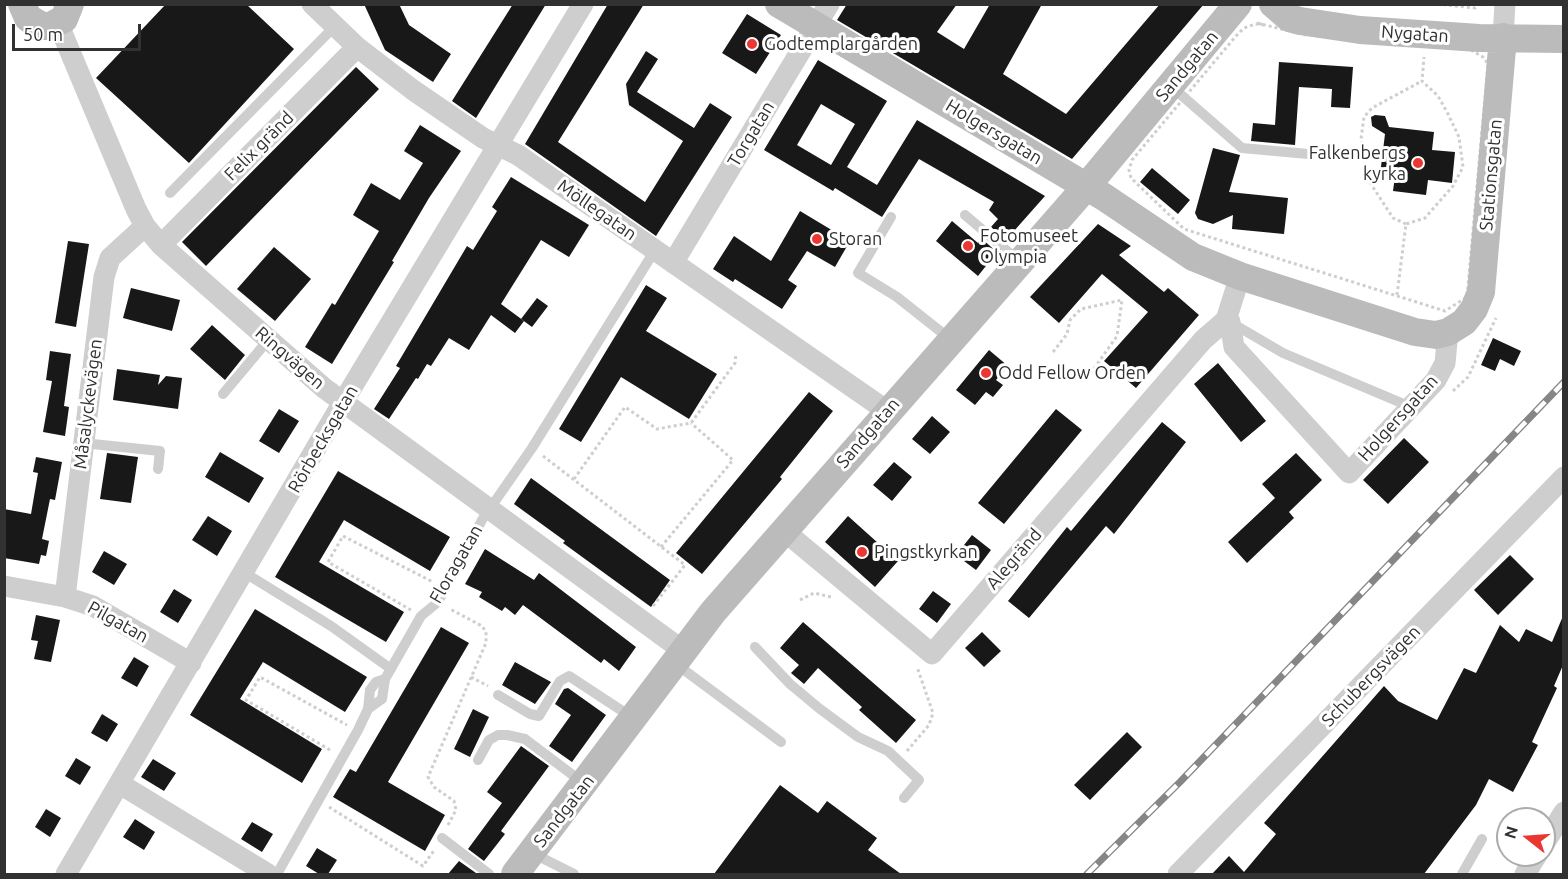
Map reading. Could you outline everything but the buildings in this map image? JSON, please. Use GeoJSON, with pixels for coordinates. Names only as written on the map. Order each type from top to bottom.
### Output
{"type":"FeatureCollection","features":[{"type":"Feature","properties":{"kind":"main road","name":"Holgersgatan"},"geometry":{"type":"LineString","coordinates":[[779,4],[822,15],[1193,257],[1240,276],[1414,332],[1436,334],[1448,332]]}},
{"type":"Feature","properties":{"kind":"main road","name":"Nygatan"},"geometry":{"type":"LineString","coordinates":[[1256,11],[1340,27],[1479,38],[1563,39]]}},
{"type":"Feature","properties":{"kind":"main road","name":"Sandgatan"},"geometry":{"type":"LineString","coordinates":[[514,874],[585,784],[678,656],[783,530],[1086,187],[1172,86],[1256,11]]}},
{"type":"Feature","properties":{"kind":"main road"},"geometry":{"type":"LineString","coordinates":[[17,12],[42,26],[64,14]]}},
{"type":"Feature","properties":{"kind":"main road","name":"Stationsgatan"},"geometry":{"type":"LineString","coordinates":[[1448,332],[1464,322],[1474,309],[1481,292],[1503,37]]}},
{"type":"Feature","properties":{"kind":"street","name":"Möllegatan"},"geometry":{"type":"LineString","coordinates":[[312,4],[357,47],[456,120],[483,138],[518,154],[887,411]]}},
{"type":"Feature","properties":{"kind":"street","name":"Rörbecksgatan"},"geometry":{"type":"LineString","coordinates":[[66,874],[245,573],[343,402],[583,4]]}},
{"type":"Feature","properties":{"kind":"street","name":"Stationsgatan"},"geometry":{"type":"LineString","coordinates":[[1503,37],[1505,4]]}},
{"type":"Feature","properties":{"kind":"street","name":"Ringvägen"},"geometry":{"type":"LineString","coordinates":[[64,14],[124,182],[145,226],[161,245],[343,402],[642,620],[678,656]]}},
{"type":"Feature","properties":{"kind":"street","name":"Torgatan"},"geometry":{"type":"LineString","coordinates":[[673,262],[822,15]]}},
{"type":"Feature","properties":{"kind":"street","name":"Felix gränd"},"geometry":{"type":"LineString","coordinates":[[161,245],[357,47]]}},
{"type":"Feature","properties":{"kind":"street","name":"Måsalyckevägen"},"geometry":{"type":"LineString","coordinates":[[65,597],[104,277],[110,258],[145,226]]}},
{"type":"Feature","properties":{"kind":"street"},"geometry":{"type":"LineString","coordinates":[[1228,321],[1240,276]]}},
{"type":"Feature","properties":{"kind":"street","name":"Holgersgatan"},"geometry":{"type":"LineString","coordinates":[[1228,321],[1234,347],[1349,473],[1436,380],[1445,363],[1448,332]]}},
{"type":"Feature","properties":{"kind":"street","name":"Alegränd"},"geometry":{"type":"LineString","coordinates":[[783,530],[932,654],[1203,340],[1228,321]]}},
{"type":"Feature","properties":{"kind":"street","name":"Schubergsvägen"},"geometry":{"type":"LineString","coordinates":[[1178,874],[1563,477]]}},
{"type":"Feature","properties":{"kind":"street","name":"Pilgatan"},"geometry":{"type":"LineString","coordinates":[[4,586],[65,597],[93,606],[191,663]]}},
{"type":"Feature","properties":{"kind":"street"},"geometry":{"type":"LineString","coordinates":[[120,784],[267,874]]}},
{"type":"Feature","properties":{"kind":"lane"},"geometry":{"type":"LineString","coordinates":[[170,193],[334,26]]}},
{"type":"Feature","properties":{"kind":"lane"},"geometry":{"type":"LineString","coordinates":[[1172,86],[1242,148],[1308,154]]}},
{"type":"Feature","properties":{"kind":"lane"},"geometry":{"type":"LineString","coordinates":[[965,215],[1019,261]]}},
{"type":"Feature","properties":{"kind":"lane"},"geometry":{"type":"LineString","coordinates":[[891,217],[858,273],[897,297],[950,339]]}},
{"type":"Feature","properties":{"kind":"lane","name":"Floragatan"},"geometry":{"type":"LineString","coordinates":[[277,874],[368,709],[382,699],[388,674],[421,616],[438,602],[489,510],[532,448],[655,250]]}},
{"type":"Feature","properties":{"kind":"lane"},"geometry":{"type":"LineString","coordinates":[[1228,321],[1283,353],[1411,407]]}},
{"type":"Feature","properties":{"kind":"lane"},"geometry":{"type":"LineString","coordinates":[[223,394],[269,339]]}},
{"type":"Feature","properties":{"kind":"lane"},"geometry":{"type":"LineString","coordinates":[[83,443],[160,451],[158,469]]}},
{"type":"Feature","properties":{"kind":"lane"},"geometry":{"type":"LineString","coordinates":[[245,573],[331,626],[388,674]]}},
{"type":"Feature","properties":{"kind":"lane"},"geometry":{"type":"LineString","coordinates":[[755,647],[790,684],[820,709],[858,737],[888,751],[919,780],[904,798]]}},
{"type":"Feature","properties":{"kind":"lane"},"geometry":{"type":"LineString","coordinates":[[678,656],[781,742]]}},
{"type":"Feature","properties":{"kind":"lane"},"geometry":{"type":"LineString","coordinates":[[498,695],[539,716],[560,681],[568,676],[633,718]]}},
{"type":"Feature","properties":{"kind":"lane"},"geometry":{"type":"LineString","coordinates":[[478,760],[489,740],[498,735],[525,739],[585,784]]}},
{"type":"Feature","properties":{"kind":"lane"},"geometry":{"type":"LineString","coordinates":[[442,838],[489,874]]}},
{"type":"Feature","properties":{"kind":"lane"},"geometry":{"type":"LineString","coordinates":[[1462,874],[1482,839]]}},
{"type":"Feature","properties":{"kind":"lane"},"geometry":{"type":"LineString","coordinates":[[532,852],[574,874]]}},
{"type":"Feature","properties":{"kind":"path"},"geometry":{"type":"LineString","coordinates":[[1437,4],[1475,8],[1477,4]]}},
{"type":"Feature","properties":{"kind":"path"},"geometry":{"type":"LineString","coordinates":[[1236,36],[1244,28],[1255,24],[1265,25],[1256,11]]}},
{"type":"Feature","properties":{"kind":"path"},"geometry":{"type":"LineString","coordinates":[[1422,81],[1425,46]]}},
{"type":"Feature","properties":{"kind":"path"},"geometry":{"type":"LineString","coordinates":[[1129,170],[1131,178],[1184,229],[1445,311],[1467,297],[1487,75]]}},
{"type":"Feature","properties":{"kind":"path"},"geometry":{"type":"LineString","coordinates":[[1422,81],[1438,96],[1459,137],[1463,167],[1453,186],[1425,218],[1406,224],[1394,218],[1367,178],[1361,140],[1364,117],[1372,108],[1422,81]]}},
{"type":"Feature","properties":{"kind":"path"},"geometry":{"type":"LineString","coordinates":[[1344,157],[1363,159]]}},
{"type":"Feature","properties":{"kind":"path"},"geometry":{"type":"LineString","coordinates":[[1397,296],[1406,224]]}},
{"type":"Feature","properties":{"kind":"path"},"geometry":{"type":"LineString","coordinates":[[1053,352],[1067,334],[1070,320],[1081,309],[1095,308],[1122,300],[1117,336],[1086,381]]}},
{"type":"Feature","properties":{"kind":"path"},"geometry":{"type":"LineString","coordinates":[[574,479],[625,407],[657,429],[691,423],[735,363],[735,353]]}},
{"type":"Feature","properties":{"kind":"path"},"geometry":{"type":"LineString","coordinates":[[661,547],[734,460],[691,423]]}},
{"type":"Feature","properties":{"kind":"path"},"geometry":{"type":"LineString","coordinates":[[532,448],[685,565],[642,620]]}},
{"type":"Feature","properties":{"kind":"path"},"geometry":{"type":"LineString","coordinates":[[421,616],[327,562],[343,536],[428,581],[446,584]]}},
{"type":"Feature","properties":{"kind":"path"},"geometry":{"type":"LineString","coordinates":[[800,600],[814,593],[826,594],[836,600]]}},
{"type":"Feature","properties":{"kind":"path"},"geometry":{"type":"LineString","coordinates":[[319,801],[423,866],[442,838],[456,810],[454,801],[434,787],[428,777],[486,643],[486,632],[482,626],[438,602]]}},
{"type":"Feature","properties":{"kind":"path"},"geometry":{"type":"LineString","coordinates":[[888,751],[908,751],[929,725],[933,713],[917,667]]}},
{"type":"Feature","properties":{"kind":"path"},"geometry":{"type":"LineString","coordinates":[[471,676],[494,689],[498,695]]}},
{"type":"Feature","properties":{"kind":"path"},"geometry":{"type":"LineString","coordinates":[[342,758],[246,700],[260,677],[357,730]]}},
{"type":"Feature","properties":{"kind":"railway"},"geometry":{"type":"LineString","coordinates":[[1087,874],[1180,782],[1564,382]]}},
{"type":"Feature","properties":{"kind":"place","name":"Godtemplargården"},"geometry":{"type":"Point","coordinates":[752,44]}},
{"type":"Feature","properties":{"kind":"place","name":"Falkenbergs kyrka"},"geometry":{"type":"Point","coordinates":[1418,163]}},
{"type":"Feature","properties":{"kind":"place","name":"Storan"},"geometry":{"type":"Point","coordinates":[817,239]}},
{"type":"Feature","properties":{"kind":"place","name":"Fotomuseet Olympia"},"geometry":{"type":"Point","coordinates":[968,246]}},
{"type":"Feature","properties":{"kind":"place","name":"Odd Fellow Orden"},"geometry":{"type":"Point","coordinates":[986,373]}},
{"type":"Feature","properties":{"kind":"place","name":"Pingstkyrkan"},"geometry":{"type":"Point","coordinates":[862,552]}}]}
